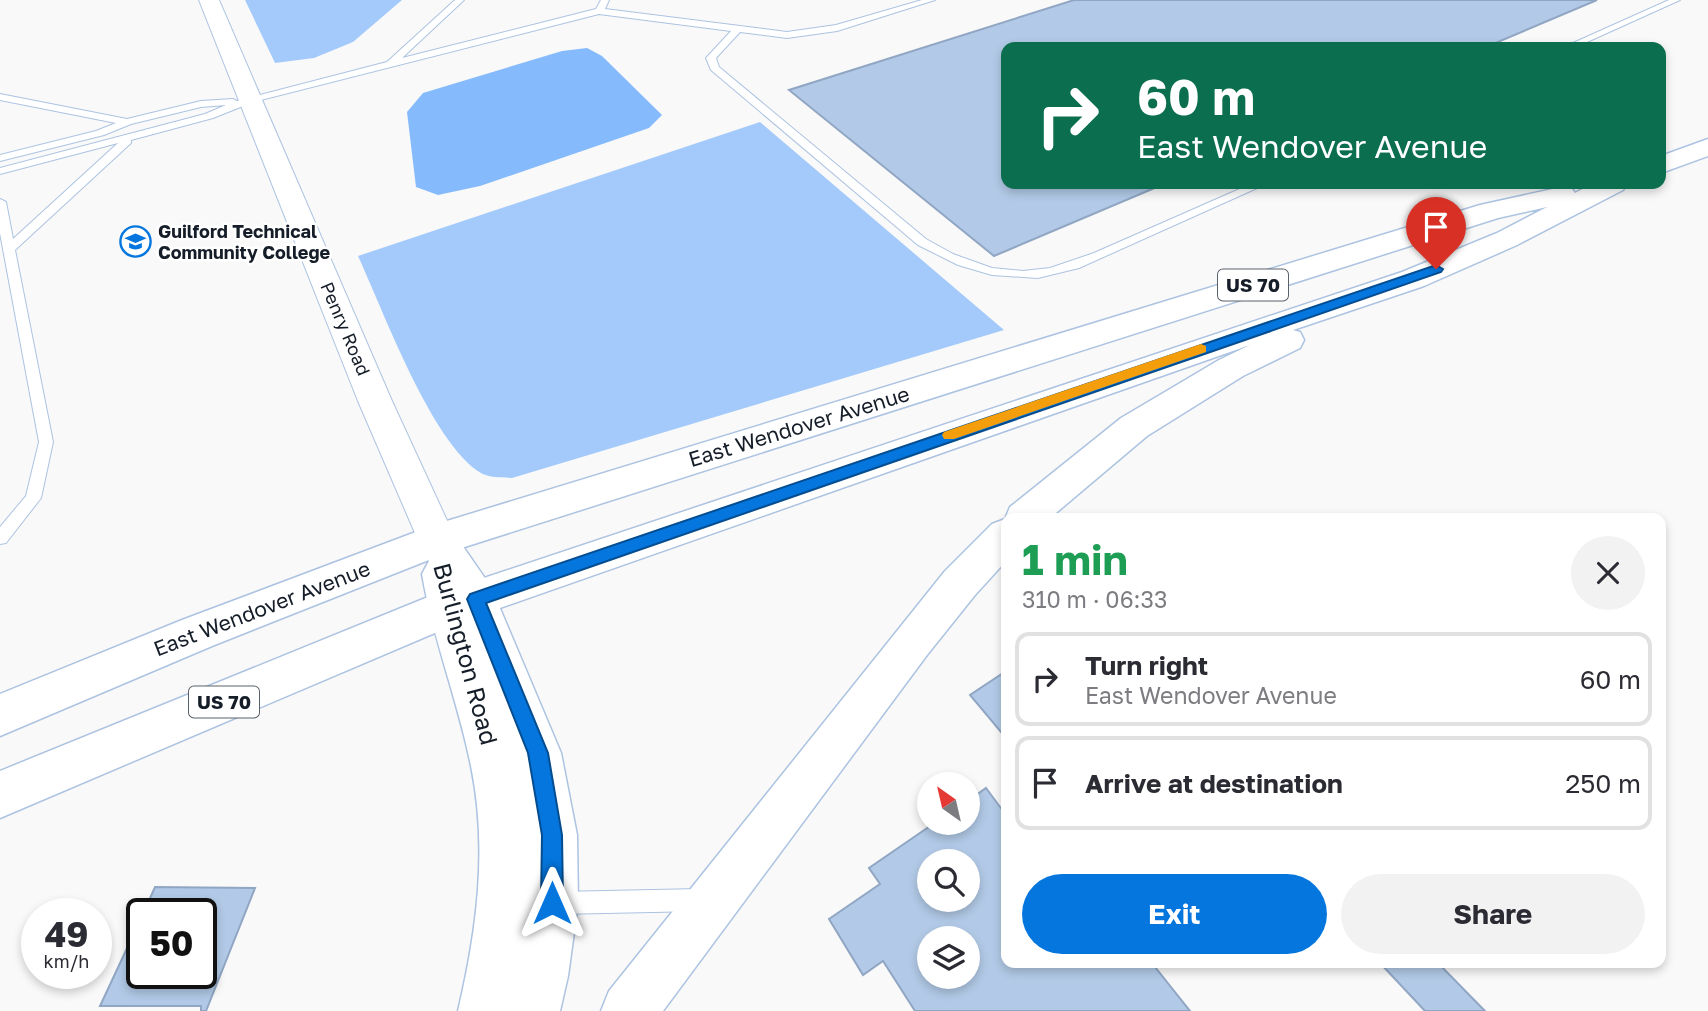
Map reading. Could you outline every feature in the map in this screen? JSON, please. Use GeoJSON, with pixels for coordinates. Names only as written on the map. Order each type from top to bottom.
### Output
{"type":"FeatureCollection","features":[{"type":"Feature","properties":{"kind":"main road"},"geometry":{"type":"LineString","coordinates":[[1666,163],[1708,147]]}},
{"type":"Feature","properties":{"kind":"main road","name":"East Wendover Avenue"},"geometry":{"type":"LineString","coordinates":[[0,715],[197,633],[437,540],[1490,211],[1590,189]]}},
{"type":"Feature","properties":{"kind":"main road","name":"East Wendover Avenue"},"geometry":{"type":"LineString","coordinates":[[0,795],[462,604],[1088,387],[1413,279],[1507,239],[1603,189]]}},
{"type":"Feature","properties":{"kind":"main road"},"geometry":{"type":"LineString","coordinates":[[1030,513],[1134,427],[1170,405],[1231,369],[1413,279]]}},
{"type":"Feature","properties":{"kind":"main road"},"geometry":{"type":"LineString","coordinates":[[629,1011],[912,642],[960,583],[1001,539]]}},
{"type":"Feature","properties":{"kind":"main road","name":"Burlington Road"},"geometry":{"type":"LineString","coordinates":[[437,540],[462,604],[538,753],[552,835],[552,903],[541,976],[532,1011]]}},
{"type":"Feature","properties":{"kind":"main road","name":"Burlington Road"},"geometry":{"type":"LineString","coordinates":[[462,604],[476,694],[494,766],[505,835],[503,909],[486,1011]]}},
{"type":"Feature","properties":{"kind":"street","name":"Penry Road"},"geometry":{"type":"LineString","coordinates":[[209,0],[375,401],[437,540]]}},
{"type":"Feature","properties":{"kind":"lane"},"geometry":{"type":"LineString","coordinates":[[390,64],[460,0]]}},
{"type":"Feature","properties":{"kind":"lane"},"geometry":{"type":"LineString","coordinates":[[599,11],[605,0]]}},
{"type":"Feature","properties":{"kind":"lane"},"geometry":{"type":"LineString","coordinates":[[0,171],[209,116],[249,100],[599,11],[642,14],[788,35],[811,34],[931,0]]}},
{"type":"Feature","properties":{"kind":"lane"},"geometry":{"type":"LineString","coordinates":[[1580,42],[1676,0]]}},
{"type":"Feature","properties":{"kind":"lane"},"geometry":{"type":"LineString","coordinates":[[738,29],[711,58],[714,68],[922,242],[944,256],[974,267],[1009,274],[1038,274],[1081,263],[1249,189]]}},
{"type":"Feature","properties":{"kind":"lane"},"geometry":{"type":"LineString","coordinates":[[0,97],[127,122]]}},
{"type":"Feature","properties":{"kind":"lane"},"geometry":{"type":"LineString","coordinates":[[0,158],[100,134],[127,122],[201,104],[249,100]]}},
{"type":"Feature","properties":{"kind":"lane"},"geometry":{"type":"LineString","coordinates":[[10,248],[132,137]]}},
{"type":"Feature","properties":{"kind":"lane"},"geometry":{"type":"LineString","coordinates":[[0,202],[46,442],[33,498],[0,538]]}},
{"type":"Feature","properties":{"kind":"lane"},"geometry":{"type":"LineString","coordinates":[[552,903],[714,900]]}},
{"type":"Feature","properties":{"kind":"shaded area"},"geometry":{"type":"Polygon","coordinates":[[[245,0],[402,0],[353,42],[314,58],[275,63],[245,0]]]}},
{"type":"Feature","properties":{"kind":"shaded area"},"geometry":{"type":"Polygon","coordinates":[[[587,48],[602,56],[662,115],[649,128],[480,186],[438,195],[416,187],[407,112],[423,93],[562,51],[587,48]]]}},
{"type":"Feature","properties":{"kind":"shaded area"},"geometry":{"type":"Polygon","coordinates":[[[760,122],[1004,330],[512,478],[484,475],[463,458],[427,406],[410,374],[358,256],[760,122]]]}},
{"type":"Feature","properties":{"kind":"building"},"geometry":{"type":"Polygon","coordinates":[[[1074,0],[1597,0],[1498,42],[1001,42],[1001,189],[1152,189],[994,256],[789,90],[1074,0]]]}},
{"type":"Feature","properties":{"kind":"building"},"geometry":{"type":"Polygon","coordinates":[[[1001,674],[1001,732],[970,695],[1001,674]]]}},
{"type":"Feature","properties":{"kind":"building"},"geometry":{"type":"Polygon","coordinates":[[[986,788],[1001,808],[1001,968],[1156,968],[1190,1011],[915,1011],[883,961],[863,975],[829,919],[880,884],[869,868],[917,835],[980,835],[980,792],[986,788]]]}},
{"type":"Feature","properties":{"kind":"building"},"geometry":{"type":"Polygon","coordinates":[[[155,887],[255,888],[217,983],[217,898],[150,898],[155,887]]]}},
{"type":"Feature","properties":{"kind":"building"},"geometry":{"type":"Polygon","coordinates":[[[126,950],[126,989],[215,989],[206,1011],[201,1011],[201,1006],[100,1006],[108,989],[112,989],[112,980],[126,950]]]}},
{"type":"Feature","properties":{"kind":"building"},"geometry":{"type":"Polygon","coordinates":[[[1385,968],[1443,968],[1485,1011],[1425,1011],[1385,968]]]}},
{"type":"Feature","properties":{"kind":"slow traffic"},"geometry":{"type":"LineString","coordinates":[[949,435],[1201,349]]}},
{"type":"Feature","properties":{"kind":"place","name":"Guilford Technical Community College"},"geometry":{"type":"Point","coordinates":[135,242]}},
{"type":"Feature","properties":{"kind":"route"},"geometry":{"type":"LineString","coordinates":[[552,903],[552,835],[538,753],[476,599],[1436,269]]}}]}
